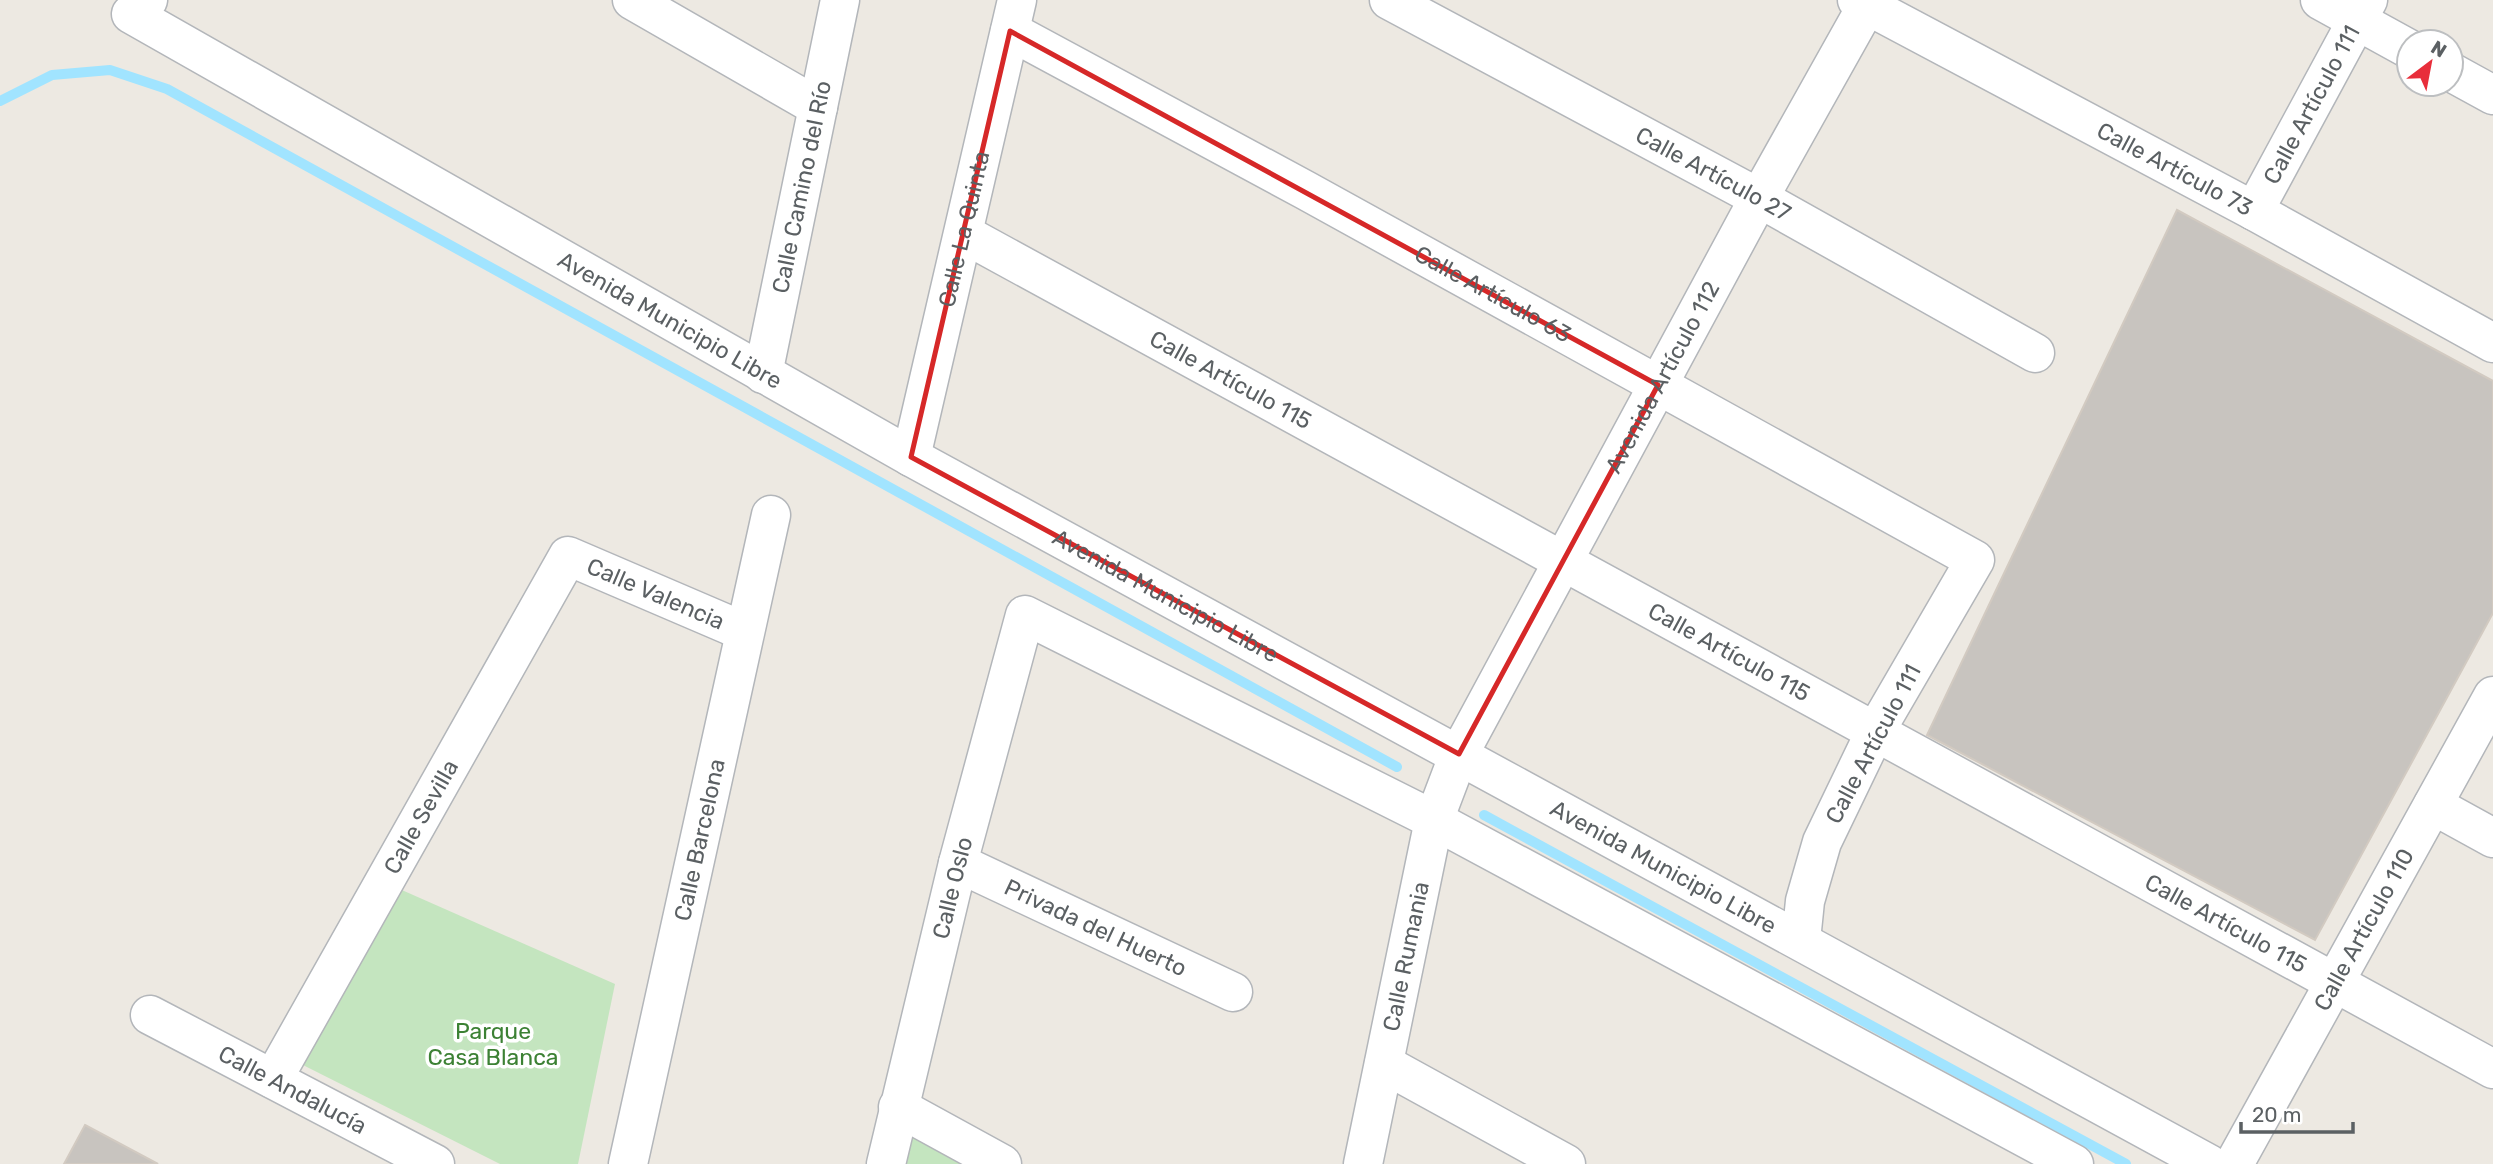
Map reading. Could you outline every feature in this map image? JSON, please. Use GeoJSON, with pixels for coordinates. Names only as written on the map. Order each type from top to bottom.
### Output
{"type":"FeatureCollection","features":[{"type":"Feature","properties":{"kind":"street"},"geometry":{"type":"LineString","coordinates":[[632,0],[818,107]]}},
{"type":"Feature","properties":{"kind":"street","name":"Calle Camino del Río"},"geometry":{"type":"LineString","coordinates":[[763,374],[839,0]]}},
{"type":"Feature","properties":{"kind":"street","name":"Calle Artículo 27"},"geometry":{"type":"LineString","coordinates":[[1390,0],[1759,198],[2035,353]]}},
{"type":"Feature","properties":{"kind":"street"},"geometry":{"type":"LineString","coordinates":[[2320,0],[2363,10],[2395,37]]}},
{"type":"Feature","properties":{"kind":"street","name":"Avenida Artículo 112"},"geometry":{"type":"LineString","coordinates":[[1459,754],[1864,2]]}},
{"type":"Feature","properties":{"kind":"street","name":"Calle Artículo 73"},"geometry":{"type":"LineString","coordinates":[[1864,2],[2255,211],[2493,343]]}},
{"type":"Feature","properties":{"kind":"street","name":"Avenida Municipio Libre"},"geometry":{"type":"LineString","coordinates":[[140,7],[763,374],[911,457],[2209,1164]]}},
{"type":"Feature","properties":{"kind":"street","name":"Calle Artículo 111"},"geometry":{"type":"LineString","coordinates":[[2255,211],[2363,10]]}},
{"type":"Feature","properties":{"kind":"street","name":"Calle La Quinta"},"geometry":{"type":"LineString","coordinates":[[911,457],[1013,15]]}},
{"type":"Feature","properties":{"kind":"street","name":"Calle Artículo 63"},"geometry":{"type":"LineString","coordinates":[[1013,15],[1658,385],[1975,560]]}},
{"type":"Feature","properties":{"kind":"street"},"geometry":{"type":"LineString","coordinates":[[2465,80],[2493,95]]}},
{"type":"Feature","properties":{"kind":"street","name":"Calle Artículo 115"},"geometry":{"type":"LineString","coordinates":[[964,234],[2493,1069]]}},
{"type":"Feature","properties":{"kind":"street","name":"Calle Barcelona"},"geometry":{"type":"LineString","coordinates":[[628,1164],[743,631],[771,515]]}},
{"type":"Feature","properties":{"kind":"street","name":"Calle Valencia"},"geometry":{"type":"LineString","coordinates":[[568,556],[743,631]]}},
{"type":"Feature","properties":{"kind":"street","name":"Calle Sevilla"},"geometry":{"type":"LineString","coordinates":[[273,1079],[568,556]]}},
{"type":"Feature","properties":{"kind":"street","name":"Calle Artículo 111"},"geometry":{"type":"LineString","coordinates":[[1801,940],[1805,901],[1822,842],[1875,732],[1975,560]]}},
{"type":"Feature","properties":{"kind":"street","name":"Calle Oslo"},"geometry":{"type":"LineString","coordinates":[[886,1164],[958,863],[1025,615],[1434,820]]}},
{"type":"Feature","properties":{"kind":"street","name":"Calle Artículo 110"},"geometry":{"type":"LineString","coordinates":[[2234,1164],[2493,696]]}},
{"type":"Feature","properties":{"kind":"street","name":"Calle Rumania"},"geometry":{"type":"LineString","coordinates":[[1363,1164],[1434,820],[1459,754]]}},
{"type":"Feature","properties":{"kind":"street"},"geometry":{"type":"LineString","coordinates":[[2432,805],[2493,838]]}},
{"type":"Feature","properties":{"kind":"street"},"geometry":{"type":"LineString","coordinates":[[1434,820],[2074,1164]]}},
{"type":"Feature","properties":{"kind":"street","name":"Privada del Huerto"},"geometry":{"type":"LineString","coordinates":[[958,863],[1233,992]]}},
{"type":"Feature","properties":{"kind":"street","name":"Calle Andalucía"},"geometry":{"type":"LineString","coordinates":[[150,1015],[435,1164]]}},
{"type":"Feature","properties":{"kind":"street"},"geometry":{"type":"LineString","coordinates":[[1384,1064],[1566,1164]]}},
{"type":"Feature","properties":{"kind":"street"},"geometry":{"type":"LineString","coordinates":[[898,1107],[1002,1164]]}},
{"type":"Feature","properties":{"kind":"highlighted area"},"geometry":{"type":"Polygon","coordinates":[[[1010,31],[1658,385],[1459,754],[911,457],[1010,31]]]}},
{"type":"Feature","properties":{"kind":"green space","name":"Parque Casa Blanca"},"geometry":{"type":"Polygon","coordinates":[[[395,887],[615,984],[578,1164],[500,1164],[287,1057],[395,887]]]}},
{"type":"Feature","properties":{"kind":"green space"},"geometry":{"type":"Polygon","coordinates":[[[910,1136],[961,1164],[904,1164],[910,1136]]]}},
{"type":"Feature","properties":{"kind":"building"},"geometry":{"type":"Polygon","coordinates":[[[2177,210],[2493,381],[2493,613],[2315,940],[1927,735],[2177,210]]]}},
{"type":"Feature","properties":{"kind":"building"},"geometry":{"type":"Polygon","coordinates":[[[85,1125],[158,1164],[64,1164],[85,1125]]]}},
{"type":"Feature","properties":{"kind":"waterway"},"geometry":{"type":"LineString","coordinates":[[0,101],[52,75],[110,70],[167,89],[1397,767]]}},
{"type":"Feature","properties":{"kind":"waterway"},"geometry":{"type":"LineString","coordinates":[[1484,815],[2126,1164]]}}]}
